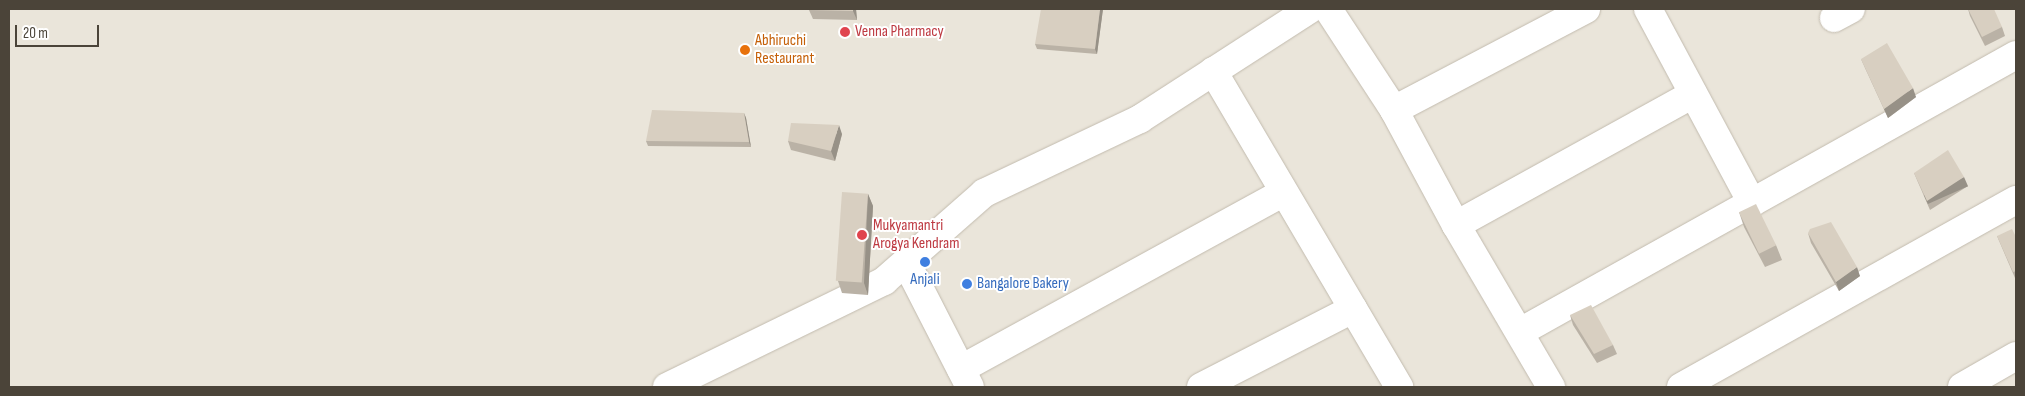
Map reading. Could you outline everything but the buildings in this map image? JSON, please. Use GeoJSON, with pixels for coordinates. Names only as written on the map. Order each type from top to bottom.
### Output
{"type":"FeatureCollection","features":[{"type":"Feature","properties":{"kind":"street"},"geometry":{"type":"LineString","coordinates":[[667,387],[884,281],[984,193],[1140,119],[1310,9]]}},
{"type":"Feature","properties":{"kind":"street"},"geometry":{"type":"LineString","coordinates":[[1328,9],[1394,110],[1456,224],[1551,387]]}},
{"type":"Feature","properties":{"kind":"street"},"geometry":{"type":"LineString","coordinates":[[1394,110],[1586,9]]}},
{"type":"Feature","properties":{"kind":"street"},"geometry":{"type":"LineString","coordinates":[[1648,9],[1752,203]]}},
{"type":"Feature","properties":{"kind":"street"},"geometry":{"type":"LineString","coordinates":[[1520,332],[2016,55]]}},
{"type":"Feature","properties":{"kind":"street"},"geometry":{"type":"LineString","coordinates":[[1213,71],[1399,387]]}},
{"type":"Feature","properties":{"kind":"street"},"geometry":{"type":"LineString","coordinates":[[1456,224],[1693,94]]}},
{"type":"Feature","properties":{"kind":"street"},"geometry":{"type":"LineString","coordinates":[[906,262],[965,378],[1284,192]]}},
{"type":"Feature","properties":{"kind":"street"},"geometry":{"type":"LineString","coordinates":[[1695,384],[2016,200]]}},
{"type":"Feature","properties":{"kind":"street"},"geometry":{"type":"LineString","coordinates":[[1201,387],[1238,379],[1353,309]]}},
{"type":"Feature","properties":{"kind":"street"},"geometry":{"type":"LineString","coordinates":[[1962,387],[2016,356]]}},
{"type":"Feature","properties":{"kind":"shaded area"},"geometry":{"type":"Polygon","coordinates":[[[9,9],[2016,9],[2016,387],[9,387],[9,9]]]}},
{"type":"Feature","properties":{"kind":"place","name":"Venna Pharmacy"},"geometry":{"type":"Point","coordinates":[845,32]}},
{"type":"Feature","properties":{"kind":"place","name":"Abhiruchi Restaurant"},"geometry":{"type":"Point","coordinates":[745,50]}},
{"type":"Feature","properties":{"kind":"place","name":"Mukyamantri Arogya Kendram"},"geometry":{"type":"Point","coordinates":[862,235]}},
{"type":"Feature","properties":{"kind":"place","name":"Anjali"},"geometry":{"type":"Point","coordinates":[925,262]}},
{"type":"Feature","properties":{"kind":"place","name":"Bangalore Bakery"},"geometry":{"type":"Point","coordinates":[967,284]}}]}
